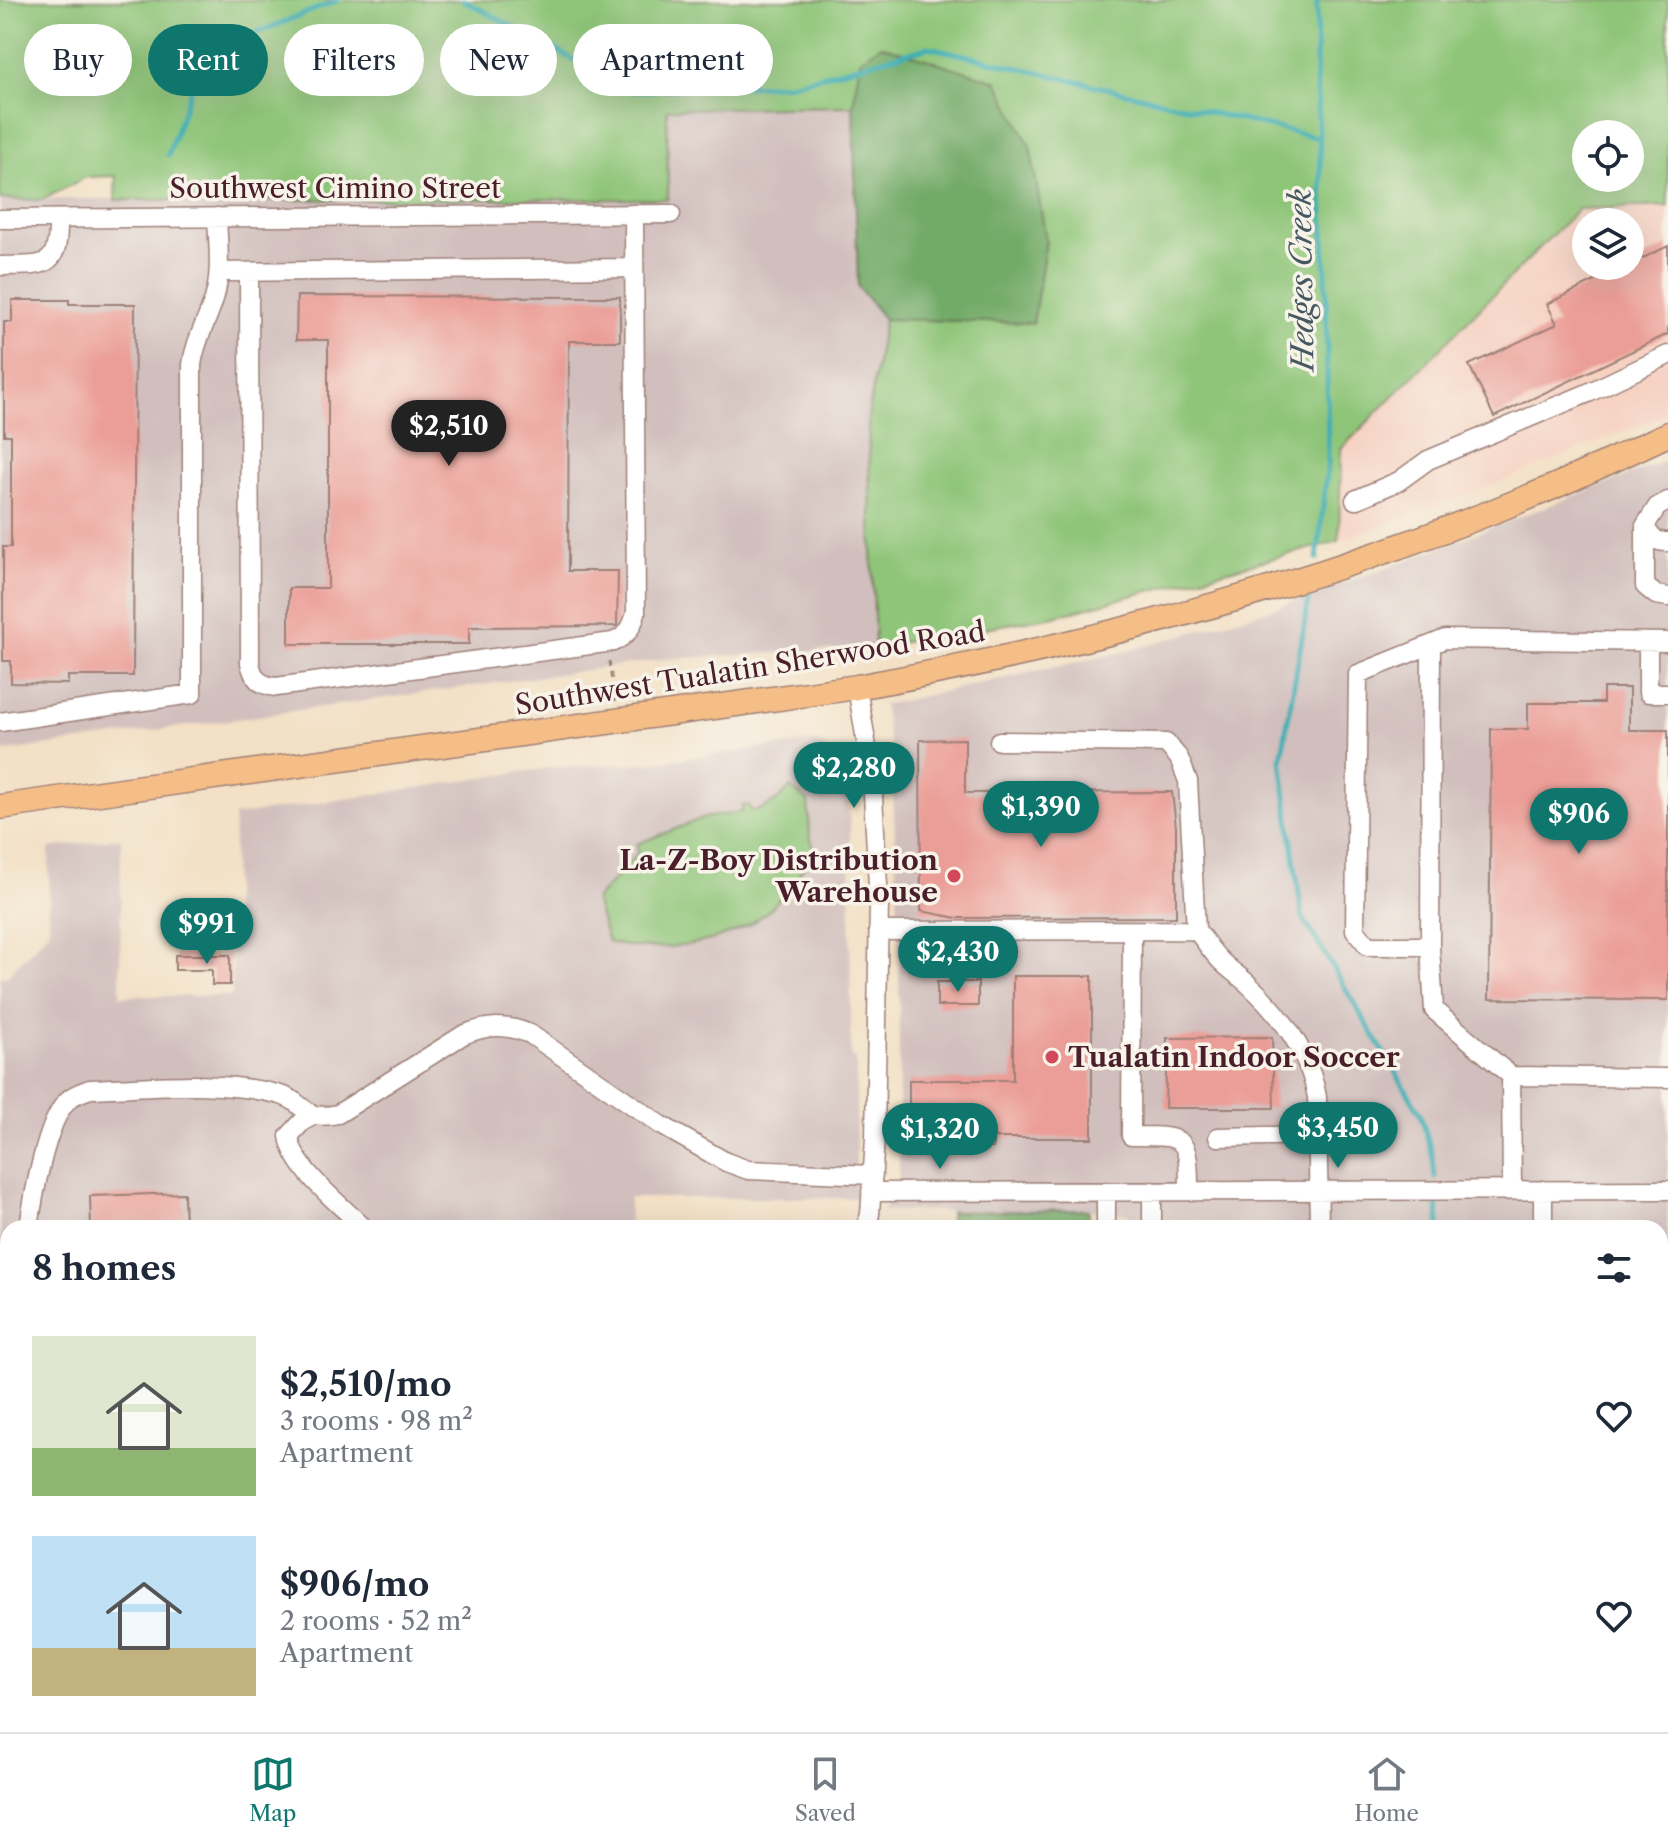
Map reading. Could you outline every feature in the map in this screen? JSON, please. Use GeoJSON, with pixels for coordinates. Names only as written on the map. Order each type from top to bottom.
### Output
{"type":"FeatureCollection","features":[{"type":"Feature","properties":{"kind":"highway","name":"Southwest Tualatin Sherwood Road"},"geometry":{"type":"LineString","coordinates":[[0,807],[857,687],[997,661],[1129,629],[1361,559],[1553,487],[1668,434]]}},
{"type":"Feature","properties":{"kind":"street"},"geometry":{"type":"LineString","coordinates":[[249,272],[250,663],[253,677],[263,685],[276,687],[609,643],[624,637],[633,626],[636,613],[634,214]]}},
{"type":"Feature","properties":{"kind":"street","name":"Southwest Cimino Street"},"geometry":{"type":"LineString","coordinates":[[0,219],[671,214]]}},
{"type":"Feature","properties":{"kind":"street"},"geometry":{"type":"LineString","coordinates":[[0,722],[192,694],[192,365],[195,343],[214,298],[219,272],[217,217]]}},
{"type":"Feature","properties":{"kind":"street"},"geometry":{"type":"LineString","coordinates":[[0,266],[44,263],[52,258],[59,241],[58,219]]}},
{"type":"Feature","properties":{"kind":"street"},"geometry":{"type":"LineString","coordinates":[[219,272],[634,268]]}},
{"type":"Feature","properties":{"kind":"street"},"geometry":{"type":"LineString","coordinates":[[1355,500],[1399,481],[1428,460],[1574,399],[1668,355]]}},
{"type":"Feature","properties":{"kind":"street"},"geometry":{"type":"LineString","coordinates":[[1668,501],[1657,507],[1645,526],[1645,586],[1656,595],[1668,597]]}},
{"type":"Feature","properties":{"kind":"street"},"geometry":{"type":"LineString","coordinates":[[1645,526],[1650,537],[1658,542],[1668,542]]}},
{"type":"Feature","properties":{"kind":"street"},"geometry":{"type":"LineString","coordinates":[[1430,946],[1368,946],[1355,930],[1358,674],[1445,639],[1668,642]]}},
{"type":"Feature","properties":{"kind":"street"},"geometry":{"type":"LineString","coordinates":[[1648,642],[1648,693],[1668,693]]}},
{"type":"Feature","properties":{"kind":"street"},"geometry":{"type":"LineString","coordinates":[[1431,645],[1430,946],[1434,1010],[1511,1076],[1668,1078]]}},
{"type":"Feature","properties":{"kind":"street"},"geometry":{"type":"LineString","coordinates":[[857,687],[872,777],[877,839],[872,1184],[867,1220]]}},
{"type":"Feature","properties":{"kind":"street"},"geometry":{"type":"LineString","coordinates":[[999,741],[1166,743],[1179,758],[1188,781],[1196,930],[1219,960],[1248,983],[1278,1016],[1301,1048],[1313,1076],[1318,1135],[1319,1220]]}},
{"type":"Feature","properties":{"kind":"street"},"geometry":{"type":"LineString","coordinates":[[878,931],[1196,930]]}},
{"type":"Feature","properties":{"kind":"street"},"geometry":{"type":"LineString","coordinates":[[1132,931],[1131,1136],[1173,1138],[1185,1145],[1189,1156],[1189,1191]]}},
{"type":"Feature","properties":{"kind":"street"},"geometry":{"type":"LineString","coordinates":[[30,1220],[35,1183],[56,1119],[65,1102],[77,1093],[90,1089],[225,1085],[281,1095],[293,1100],[312,1116],[322,1118],[338,1114],[422,1060],[480,1028],[514,1027],[530,1034],[661,1125],[726,1162],[748,1170],[872,1184],[1106,1191],[1668,1190]]}},
{"type":"Feature","properties":{"kind":"street"},"geometry":{"type":"LineString","coordinates":[[1511,1076],[1512,1190]]}},
{"type":"Feature","properties":{"kind":"street"},"geometry":{"type":"LineString","coordinates":[[312,1116],[289,1136],[290,1146],[308,1172],[356,1220]]}},
{"type":"Feature","properties":{"kind":"street"},"geometry":{"type":"LineString","coordinates":[[1218,1137],[1318,1135]]}},
{"type":"Feature","properties":{"kind":"street"},"geometry":{"type":"LineString","coordinates":[[1543,1190],[1543,1220]]}},
{"type":"Feature","properties":{"kind":"street"},"geometry":{"type":"LineString","coordinates":[[1106,1191],[1106,1220]]}},
{"type":"Feature","properties":{"kind":"street"},"geometry":{"type":"LineString","coordinates":[[1152,1191],[1152,1220]]}},
{"type":"Feature","properties":{"kind":"path"},"geometry":{"type":"LineString","coordinates":[[609,643],[609,663],[619,721]]}},
{"type":"Feature","properties":{"kind":"shaded area"},"geometry":{"type":"Polygon","coordinates":[[[853,106],[858,287],[884,319],[868,418],[875,647],[666,659],[0,752],[0,199],[667,199],[667,109],[853,106]]]}},
{"type":"Feature","properties":{"kind":"shaded area"},"geometry":{"type":"Polygon","coordinates":[[[1668,206],[1668,413],[1503,481],[1339,541],[1340,449],[1572,215],[1572,280],[1644,280],[1644,208],[1608,208],[1668,206]]]}},
{"type":"Feature","properties":{"kind":"shaded area"},"geometry":{"type":"Polygon","coordinates":[[[1668,460],[1668,1220],[1129,1220],[1129,1214],[1089,1210],[882,1211],[899,1184],[899,952],[892,755],[883,705],[1128,651],[1265,611],[1668,460]]]}},
{"type":"Feature","properties":{"kind":"shaded area"},"geometry":{"type":"Polygon","coordinates":[[[817,741],[843,763],[850,822],[851,1058],[856,1059],[856,1198],[629,1198],[629,1220],[0,1220],[0,977],[6,977],[49,931],[49,848],[121,838],[120,996],[232,996],[234,816],[547,768],[651,763],[817,741]]]}},
{"type":"Feature","properties":{"kind":"green space"},"geometry":{"type":"Polygon","coordinates":[[[0,0],[1668,0],[1668,206],[1572,208],[1572,215],[1341,449],[1339,541],[1055,616],[875,647],[868,418],[884,319],[1033,323],[1046,240],[1030,146],[860,60],[853,106],[667,109],[668,199],[115,200],[116,176],[86,177],[42,200],[0,199],[0,0]]]}},
{"type":"Feature","properties":{"kind":"green space"},"geometry":{"type":"Polygon","coordinates":[[[881,45],[997,81],[1030,146],[1046,240],[1033,323],[884,319],[858,287],[853,106],[860,60],[881,45]]]}},
{"type":"Feature","properties":{"kind":"green space"},"geometry":{"type":"Polygon","coordinates":[[[790,788],[808,801],[810,837],[816,854],[772,907],[738,930],[694,944],[649,948],[608,942],[595,900],[638,853],[637,844],[703,818],[742,812],[742,806],[749,805],[751,811],[762,809],[790,788]]]}},
{"type":"Feature","properties":{"kind":"green space"},"geometry":{"type":"Polygon","coordinates":[[[1089,1210],[1089,1220],[950,1220],[950,1212],[1089,1210]]]}},
{"type":"Feature","properties":{"kind":"building"},"geometry":{"type":"Polygon","coordinates":[[[1668,246],[1668,334],[1494,417],[1469,365],[1557,324],[1547,304],[1597,280],[1644,280],[1644,258],[1668,246]]]}},
{"type":"Feature","properties":{"kind":"building"},"geometry":{"type":"Polygon","coordinates":[[[297,296],[620,297],[620,341],[569,341],[568,571],[618,571],[617,626],[469,627],[469,644],[289,644],[289,588],[328,588],[328,340],[296,340],[297,296]]]}},
{"type":"Feature","properties":{"kind":"building"},"geometry":{"type":"Polygon","coordinates":[[[12,300],[135,304],[133,676],[68,676],[68,684],[11,683],[11,661],[3,661],[3,547],[11,547],[11,435],[4,435],[4,322],[12,322],[12,300]]]}},
{"type":"Feature","properties":{"kind":"building"},"geometry":{"type":"Polygon","coordinates":[[[1603,688],[1629,688],[1629,730],[1668,730],[1668,1000],[1489,999],[1491,729],[1528,729],[1528,703],[1603,703],[1603,688]]]}},
{"type":"Feature","properties":{"kind":"building"},"geometry":{"type":"Polygon","coordinates":[[[965,739],[965,793],[1172,792],[1176,827],[1176,917],[957,918],[921,911],[920,740],[965,739]]]}},
{"type":"Feature","properties":{"kind":"building"},"geometry":{"type":"Polygon","coordinates":[[[175,955],[230,955],[230,985],[212,985],[212,970],[175,970],[175,955]]]}},
{"type":"Feature","properties":{"kind":"building","name":"Tualatin Indoor Soccer"},"geometry":{"type":"Polygon","coordinates":[[[1013,976],[1092,976],[1092,1138],[993,1138],[993,1148],[909,1147],[909,1080],[1013,1080],[1013,976]]]}},
{"type":"Feature","properties":{"kind":"building"},"geometry":{"type":"Polygon","coordinates":[[[937,982],[978,982],[978,1006],[937,1006],[937,982]]]}},
{"type":"Feature","properties":{"kind":"building"},"geometry":{"type":"Polygon","coordinates":[[[1272,1037],[1274,1108],[1165,1108],[1167,1038],[1272,1037]]]}},
{"type":"Feature","properties":{"kind":"building"},"geometry":{"type":"Polygon","coordinates":[[[184,1193],[185,1220],[91,1220],[90,1196],[184,1193]]]}},
{"type":"Feature","properties":{"kind":"waterway"},"geometry":{"type":"LineString","coordinates":[[168,155],[203,54],[339,0]]}},
{"type":"Feature","properties":{"kind":"waterway"},"geometry":{"type":"LineString","coordinates":[[463,0],[632,91],[791,84],[929,47],[1320,138]]}},
{"type":"Feature","properties":{"kind":"waterway","name":"Hedges Creek"},"geometry":{"type":"LineString","coordinates":[[1317,0],[1316,77],[1326,274],[1328,463],[1317,559]]}},
{"type":"Feature","properties":{"kind":"waterway","name":"Hedges Creek"},"geometry":{"type":"LineString","coordinates":[[1310,591],[1281,760],[1302,916],[1420,1113],[1435,1177]]}},
{"type":"Feature","properties":{"kind":"waterway"},"geometry":{"type":"LineString","coordinates":[[1437,1204],[1439,1220]]}},
{"type":"Feature","properties":{"kind":"place","name":"La-Z-Boy Distribution Warehouse"},"geometry":{"type":"Point","coordinates":[954,876]}},
{"type":"Feature","properties":{"kind":"place","name":"Tualatin Indoor Soccer"},"geometry":{"type":"Point","coordinates":[1052,1057]}}]}
